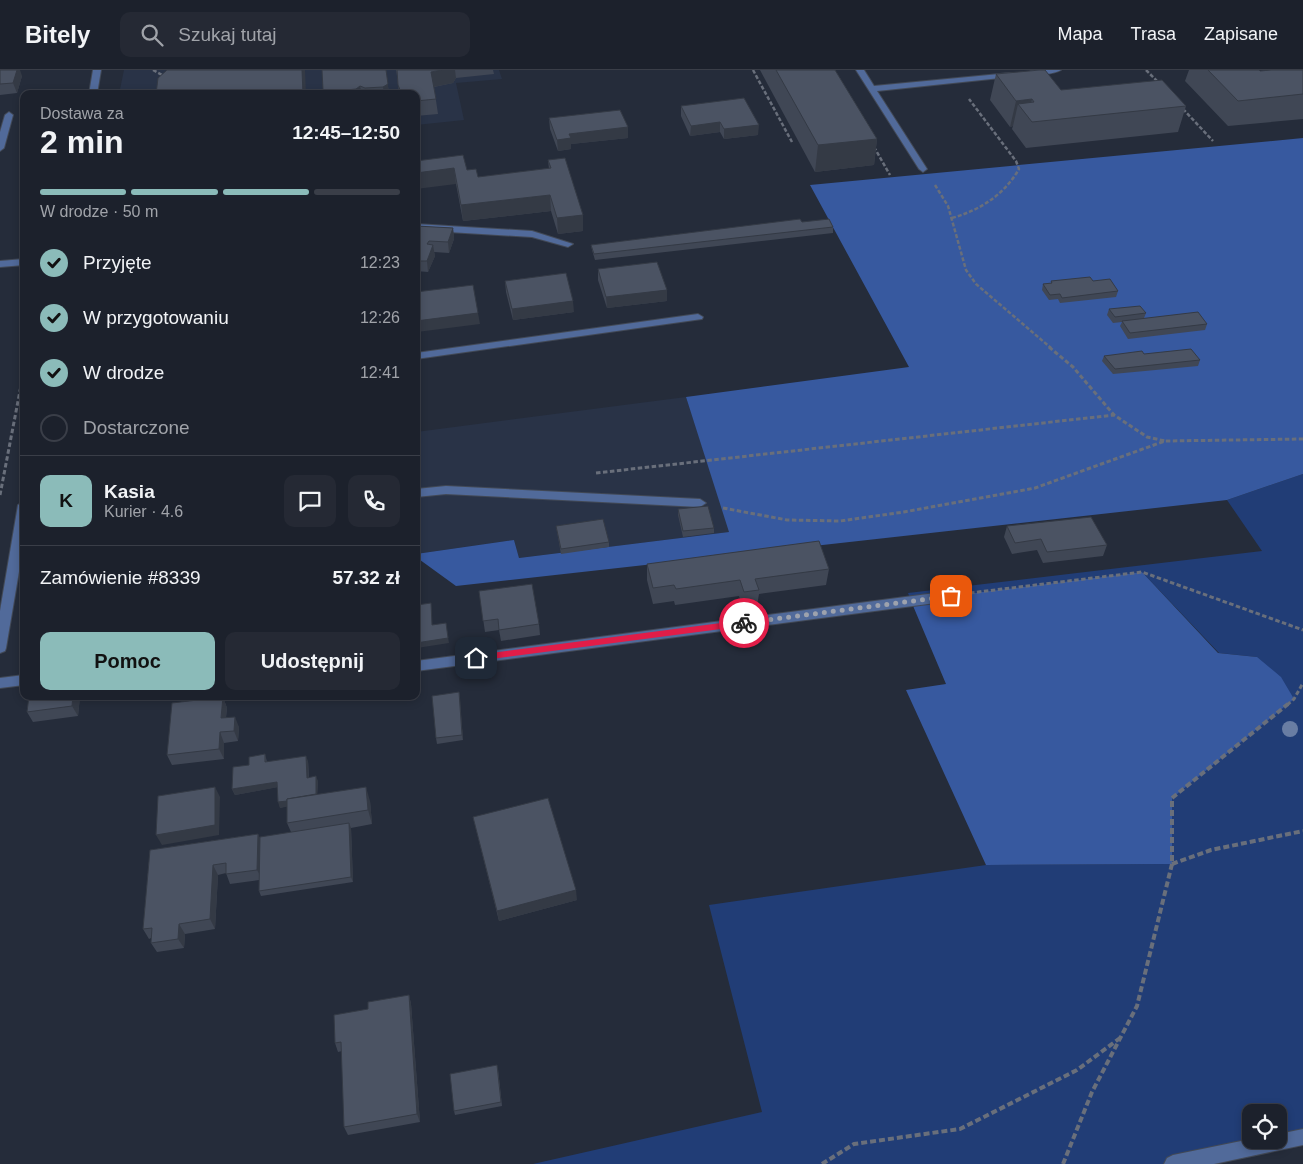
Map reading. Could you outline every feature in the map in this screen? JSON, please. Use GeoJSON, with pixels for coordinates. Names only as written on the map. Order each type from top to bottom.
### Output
{"type":"FeatureCollection","features":[{"type":"Feature","properties":{"kind":"street"},"geometry":{"type":"LineString","coordinates":[[94,90],[97,70]]}},
{"type":"Feature","properties":{"kind":"street"},"geometry":{"type":"LineString","coordinates":[[860,70],[923,169]]}},
{"type":"Feature","properties":{"kind":"street"},"geometry":{"type":"LineString","coordinates":[[872,89],[1058,70]]}},
{"type":"Feature","properties":{"kind":"street"},"geometry":{"type":"LineString","coordinates":[[0,148],[9,115]]}},
{"type":"Feature","properties":{"kind":"street"},"geometry":{"type":"LineString","coordinates":[[420,227],[532,234],[568,244]]}},
{"type":"Feature","properties":{"kind":"street"},"geometry":{"type":"LineString","coordinates":[[0,264],[20,262]]}},
{"type":"Feature","properties":{"kind":"street"},"geometry":{"type":"LineString","coordinates":[[420,355],[698,317]]}},
{"type":"Feature","properties":{"kind":"street"},"geometry":{"type":"LineString","coordinates":[[420,493],[446,490],[700,503]]}},
{"type":"Feature","properties":{"kind":"street"},"geometry":{"type":"LineString","coordinates":[[0,648],[20,539]]}},
{"type":"Feature","properties":{"kind":"street"},"geometry":{"type":"LineString","coordinates":[[420,665],[951,596]]}},
{"type":"Feature","properties":{"kind":"street"},"geometry":{"type":"LineString","coordinates":[[0,683],[20,680]]}},
{"type":"Feature","properties":{"kind":"street"},"geometry":{"type":"LineString","coordinates":[[1173,1164],[1303,1137]]}},
{"type":"Feature","properties":{"kind":"path"},"geometry":{"type":"LineString","coordinates":[[153,70],[162,75]]}},
{"type":"Feature","properties":{"kind":"path"},"geometry":{"type":"LineString","coordinates":[[753,70],[792,142]]}},
{"type":"Feature","properties":{"kind":"path"},"geometry":{"type":"LineString","coordinates":[[1146,70],[1160,84]]}},
{"type":"Feature","properties":{"kind":"path"},"geometry":{"type":"LineString","coordinates":[[952,218],[967,214],[984,206],[1016,175],[1018,169],[1016,161],[956,81]]}},
{"type":"Feature","properties":{"kind":"path"},"geometry":{"type":"LineString","coordinates":[[1180,106],[1213,141]]}},
{"type":"Feature","properties":{"kind":"path"},"geometry":{"type":"LineString","coordinates":[[871,142],[890,175]]}},
{"type":"Feature","properties":{"kind":"path"},"geometry":{"type":"LineString","coordinates":[[923,169],[948,206],[966,270],[976,284],[1073,367],[1114,416],[1146,437],[1165,441],[1303,439]]}},
{"type":"Feature","properties":{"kind":"path"},"geometry":{"type":"LineString","coordinates":[[0,495],[20,391]]}},
{"type":"Feature","properties":{"kind":"path"},"geometry":{"type":"LineString","coordinates":[[594,474],[1114,416]]}},
{"type":"Feature","properties":{"kind":"path"},"geometry":{"type":"LineString","coordinates":[[700,503],[787,520],[840,521],[886,515],[1035,488],[1165,441]]}},
{"type":"Feature","properties":{"kind":"path"},"geometry":{"type":"LineString","coordinates":[[951,596],[1142,572],[1303,630]]}},
{"type":"Feature","properties":{"kind":"path"},"geometry":{"type":"LineString","coordinates":[[1063,1164],[1092,1092],[1137,1006],[1172,864],[1172,798],[1294,699],[1303,683]]}},
{"type":"Feature","properties":{"kind":"path"},"geometry":{"type":"LineString","coordinates":[[1172,864],[1211,850],[1303,831]]}},
{"type":"Feature","properties":{"kind":"path"},"geometry":{"type":"LineString","coordinates":[[822,1164],[854,1144],[960,1129],[1077,1070],[1120,1038]]}},
{"type":"Feature","properties":{"kind":"shaded area"},"geometry":{"type":"Polygon","coordinates":[[[124,70],[499,70],[502,79],[456,83],[464,120],[420,125],[420,90],[120,90],[124,70]]]}},
{"type":"Feature","properties":{"kind":"shaded area"},"geometry":{"type":"Polygon","coordinates":[[[1303,138],[1303,474],[1227,500],[456,586],[420,560],[420,553],[514,540],[519,558],[729,532],[686,397],[909,367],[810,185],[1303,138]]]}},
{"type":"Feature","properties":{"kind":"shaded area"},"geometry":{"type":"Polygon","coordinates":[[[686,397],[730,532],[519,558],[514,540],[420,553],[420,431],[686,397]]]}},
{"type":"Feature","properties":{"kind":"shaded area"},"geometry":{"type":"Polygon","coordinates":[[[1303,474],[1303,1137],[1287,1140],[1287,1104],[1242,1104],[1242,1149],[1245,1149],[1173,1164],[533,1164],[762,1112],[709,905],[986,865],[1171,864],[1172,798],[1257,657],[1219,653],[1142,572],[911,601],[908,593],[1262,551],[1227,500],[1303,474]]]}},
{"type":"Feature","properties":{"kind":"shaded area"},"geometry":{"type":"Polygon","coordinates":[[[1142,572],[1218,653],[1257,657],[1281,677],[1294,699],[1172,798],[1172,864],[986,865],[906,690],[946,684],[911,601],[1142,572]]]}},
{"type":"Feature","properties":{"kind":"building"},"geometry":{"type":"Polygon","coordinates":[[[0,70],[17,70],[13,83],[0,84],[0,70]]]}},
{"type":"Feature","properties":{"kind":"building"},"geometry":{"type":"Polygon","coordinates":[[[167,70],[302,70],[303,90],[156,90],[158,78],[167,70]]]}},
{"type":"Feature","properties":{"kind":"building"},"geometry":{"type":"Polygon","coordinates":[[[322,70],[386,70],[388,84],[383,87],[365,88],[360,86],[356,89],[323,90],[322,70]]]}},
{"type":"Feature","properties":{"kind":"building"},"geometry":{"type":"Polygon","coordinates":[[[397,70],[442,70],[431,72],[436,99],[420,101],[420,90],[400,90],[397,70]]]}},
{"type":"Feature","properties":{"kind":"building"},"geometry":{"type":"Polygon","coordinates":[[[776,70],[835,70],[877,139],[818,145],[776,70]]]}},
{"type":"Feature","properties":{"kind":"building"},"geometry":{"type":"Polygon","coordinates":[[[1045,70],[1061,90],[1162,80],[1186,106],[1032,122],[1018,104],[1034,102],[1032,99],[1016,101],[996,74],[1045,70]]]}},
{"type":"Feature","properties":{"kind":"building"},"geometry":{"type":"Polygon","coordinates":[[[1208,70],[1303,70],[1303,94],[1238,101],[1208,70]]]}},
{"type":"Feature","properties":{"kind":"building"},"geometry":{"type":"Polygon","coordinates":[[[744,98],[759,125],[724,129],[720,122],[691,126],[681,106],[744,98]]]}},
{"type":"Feature","properties":{"kind":"building"},"geometry":{"type":"Polygon","coordinates":[[[620,110],[628,127],[569,134],[571,138],[557,140],[549,118],[620,110]]]}},
{"type":"Feature","properties":{"kind":"building"},"geometry":{"type":"Polygon","coordinates":[[[463,155],[467,170],[476,169],[478,177],[551,168],[548,160],[565,158],[583,215],[557,218],[550,195],[461,205],[454,168],[420,172],[420,160],[463,155]]]}},
{"type":"Feature","properties":{"kind":"building"},"geometry":{"type":"Polygon","coordinates":[[[800,219],[802,222],[829,219],[833,227],[594,254],[591,245],[800,219]]]}},
{"type":"Feature","properties":{"kind":"building"},"geometry":{"type":"Polygon","coordinates":[[[420,226],[453,228],[448,242],[429,241],[427,244],[433,245],[427,261],[420,261],[420,226]]]}},
{"type":"Feature","properties":{"kind":"building"},"geometry":{"type":"Polygon","coordinates":[[[657,262],[667,290],[606,297],[598,269],[657,262]]]}},
{"type":"Feature","properties":{"kind":"building"},"geometry":{"type":"Polygon","coordinates":[[[566,273],[573,301],[512,309],[505,281],[566,273]]]}},
{"type":"Feature","properties":{"kind":"building"},"geometry":{"type":"Polygon","coordinates":[[[1090,277],[1093,281],[1110,279],[1118,291],[1062,298],[1060,294],[1050,295],[1043,284],[1052,283],[1051,281],[1090,277]]]}},
{"type":"Feature","properties":{"kind":"building"},"geometry":{"type":"Polygon","coordinates":[[[473,285],[478,313],[420,320],[420,292],[473,285]]]}},
{"type":"Feature","properties":{"kind":"building"},"geometry":{"type":"Polygon","coordinates":[[[1140,306],[1146,313],[1115,317],[1109,309],[1140,306]]]}},
{"type":"Feature","properties":{"kind":"building"},"geometry":{"type":"Polygon","coordinates":[[[1198,312],[1207,324],[1130,333],[1122,321],[1198,312]]]}},
{"type":"Feature","properties":{"kind":"building"},"geometry":{"type":"Polygon","coordinates":[[[1191,349],[1200,360],[1115,369],[1104,356],[1142,351],[1144,354],[1191,349]]]}},
{"type":"Feature","properties":{"kind":"building"},"geometry":{"type":"Polygon","coordinates":[[[708,506],[714,528],[683,531],[678,509],[708,506]]]}},
{"type":"Feature","properties":{"kind":"building"},"geometry":{"type":"Polygon","coordinates":[[[1091,517],[1107,545],[1047,552],[1041,539],[1015,543],[1007,526],[1091,517]]]}},
{"type":"Feature","properties":{"kind":"building"},"geometry":{"type":"Polygon","coordinates":[[[603,519],[609,542],[561,549],[556,526],[603,519]]]}},
{"type":"Feature","properties":{"kind":"building"},"geometry":{"type":"Polygon","coordinates":[[[819,541],[829,569],[755,579],[759,590],[744,592],[740,580],[676,589],[674,585],[653,588],[647,564],[819,541]]]}},
{"type":"Feature","properties":{"kind":"building"},"geometry":{"type":"Polygon","coordinates":[[[532,584],[539,624],[499,630],[498,619],[483,621],[479,591],[532,584]]]}},
{"type":"Feature","properties":{"kind":"building"},"geometry":{"type":"Polygon","coordinates":[[[431,603],[432,625],[446,623],[448,638],[420,642],[420,605],[431,603]]]}},
{"type":"Feature","properties":{"kind":"building"},"geometry":{"type":"Polygon","coordinates":[[[459,692],[462,735],[436,738],[432,696],[459,692]]]}},
{"type":"Feature","properties":{"kind":"building"},"geometry":{"type":"Polygon","coordinates":[[[28,700],[73,700],[72,706],[27,712],[28,700]]]}},
{"type":"Feature","properties":{"kind":"building"},"geometry":{"type":"Polygon","coordinates":[[[223,700],[221,718],[235,717],[234,731],[220,732],[219,749],[167,755],[172,703],[223,700]]]}},
{"type":"Feature","properties":{"kind":"building"},"geometry":{"type":"Polygon","coordinates":[[[265,754],[265,762],[306,756],[307,778],[316,776],[316,794],[278,802],[277,782],[232,789],[233,767],[249,765],[249,757],[265,754]]]}},
{"type":"Feature","properties":{"kind":"building"},"geometry":{"type":"Polygon","coordinates":[[[215,787],[215,825],[156,835],[158,796],[215,787]]]}},
{"type":"Feature","properties":{"kind":"building"},"geometry":{"type":"Polygon","coordinates":[[[366,787],[368,810],[287,823],[287,799],[366,787]]]}},
{"type":"Feature","properties":{"kind":"building"},"geometry":{"type":"Polygon","coordinates":[[[548,798],[576,890],[497,911],[473,817],[548,798]]]}},
{"type":"Feature","properties":{"kind":"building"},"geometry":{"type":"Polygon","coordinates":[[[349,823],[351,877],[259,891],[260,837],[349,823]]]}},
{"type":"Feature","properties":{"kind":"building"},"geometry":{"type":"Polygon","coordinates":[[[258,834],[257,870],[226,874],[226,863],[213,865],[210,919],[179,924],[178,939],[151,943],[152,928],[143,929],[150,850],[258,834]]]}},
{"type":"Feature","properties":{"kind":"building"},"geometry":{"type":"Polygon","coordinates":[[[409,995],[417,1114],[344,1127],[341,1042],[335,1043],[334,1015],[368,1009],[368,1002],[409,995]]]}},
{"type":"Feature","properties":{"kind":"building"},"geometry":{"type":"Polygon","coordinates":[[[497,1065],[501,1102],[454,1111],[450,1074],[497,1065]]]}},
{"type":"Feature","properties":{"kind":"way so far"},"geometry":{"type":"LineString","coordinates":[[744,623],[951,596]]}},
{"type":"Feature","properties":{"kind":"route"},"geometry":{"type":"LineString","coordinates":[[476,658],[744,623]]}}]}
